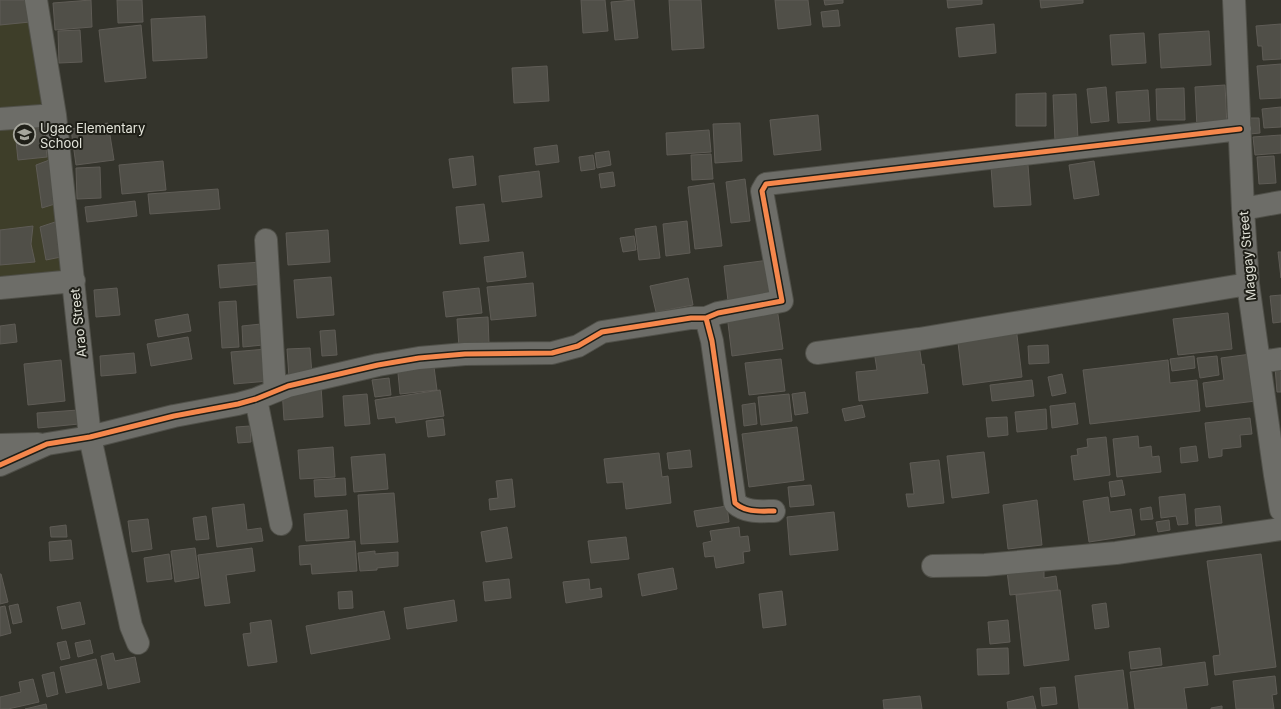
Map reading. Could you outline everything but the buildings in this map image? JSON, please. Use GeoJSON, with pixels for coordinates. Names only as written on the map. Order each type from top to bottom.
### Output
{"type":"FeatureCollection","features":[{"type":"Feature","properties":{"kind":"street","name":"Arao Street"},"geometry":{"type":"LineString","coordinates":[[36,0],[55,115],[90,437],[131,626],[138,643]]}},
{"type":"Feature","properties":{"kind":"street","name":"Maggay Street"},"geometry":{"type":"LineString","coordinates":[[1234,0],[1243,209],[1248,284],[1281,510]]}},
{"type":"Feature","properties":{"kind":"street"},"geometry":{"type":"LineString","coordinates":[[0,119],[55,115]]}},
{"type":"Feature","properties":{"kind":"street"},"geometry":{"type":"LineString","coordinates":[[0,445],[47,444],[90,437],[174,416],[205,411],[265,395],[288,386],[420,358],[465,354],[552,353],[578,346],[602,332],[691,318],[706,318],[718,313],[782,301],[762,191],[766,184],[1240,129]]}},
{"type":"Feature","properties":{"kind":"street"},"geometry":{"type":"LineString","coordinates":[[1243,209],[1281,202]]}},
{"type":"Feature","properties":{"kind":"street"},"geometry":{"type":"LineString","coordinates":[[266,240],[265,395],[280,524]]}},
{"type":"Feature","properties":{"kind":"street"},"geometry":{"type":"LineString","coordinates":[[0,288],[74,281]]}},
{"type":"Feature","properties":{"kind":"street"},"geometry":{"type":"LineString","coordinates":[[817,353],[919,339],[1248,284]]}},
{"type":"Feature","properties":{"kind":"street"},"geometry":{"type":"LineString","coordinates":[[706,318],[712,341],[735,503],[741,508],[749,510],[774,511]]}},
{"type":"Feature","properties":{"kind":"street"},"geometry":{"type":"LineString","coordinates":[[1259,362],[1281,359]]}},
{"type":"Feature","properties":{"kind":"street"},"geometry":{"type":"LineString","coordinates":[[0,465],[47,444]]}},
{"type":"Feature","properties":{"kind":"street"},"geometry":{"type":"LineString","coordinates":[[933,566],[985,565],[1116,554],[1281,529]]}},
{"type":"Feature","properties":{"kind":"shaded area","name":"Ugac Elementary School"},"geometry":{"type":"Polygon","coordinates":[[[0,0],[31,0],[68,271],[0,279],[0,0]]]}},
{"type":"Feature","properties":{"kind":"cycle path"},"geometry":{"type":"LineString","coordinates":[[706,318],[718,313],[782,301],[762,191],[766,184],[1240,129]]}},
{"type":"Feature","properties":{"kind":"cycle path"},"geometry":{"type":"LineString","coordinates":[[0,465],[47,444],[90,437],[174,416],[238,404],[256,399],[288,386],[378,365],[419,358],[465,354],[552,353],[578,346],[602,332],[691,318],[706,318],[712,341],[735,503],[749,510],[774,511]]}},
{"type":"Feature","properties":{"kind":"place","name":"Ugac Elementary School"},"geometry":{"type":"Point","coordinates":[25,135]}}]}
